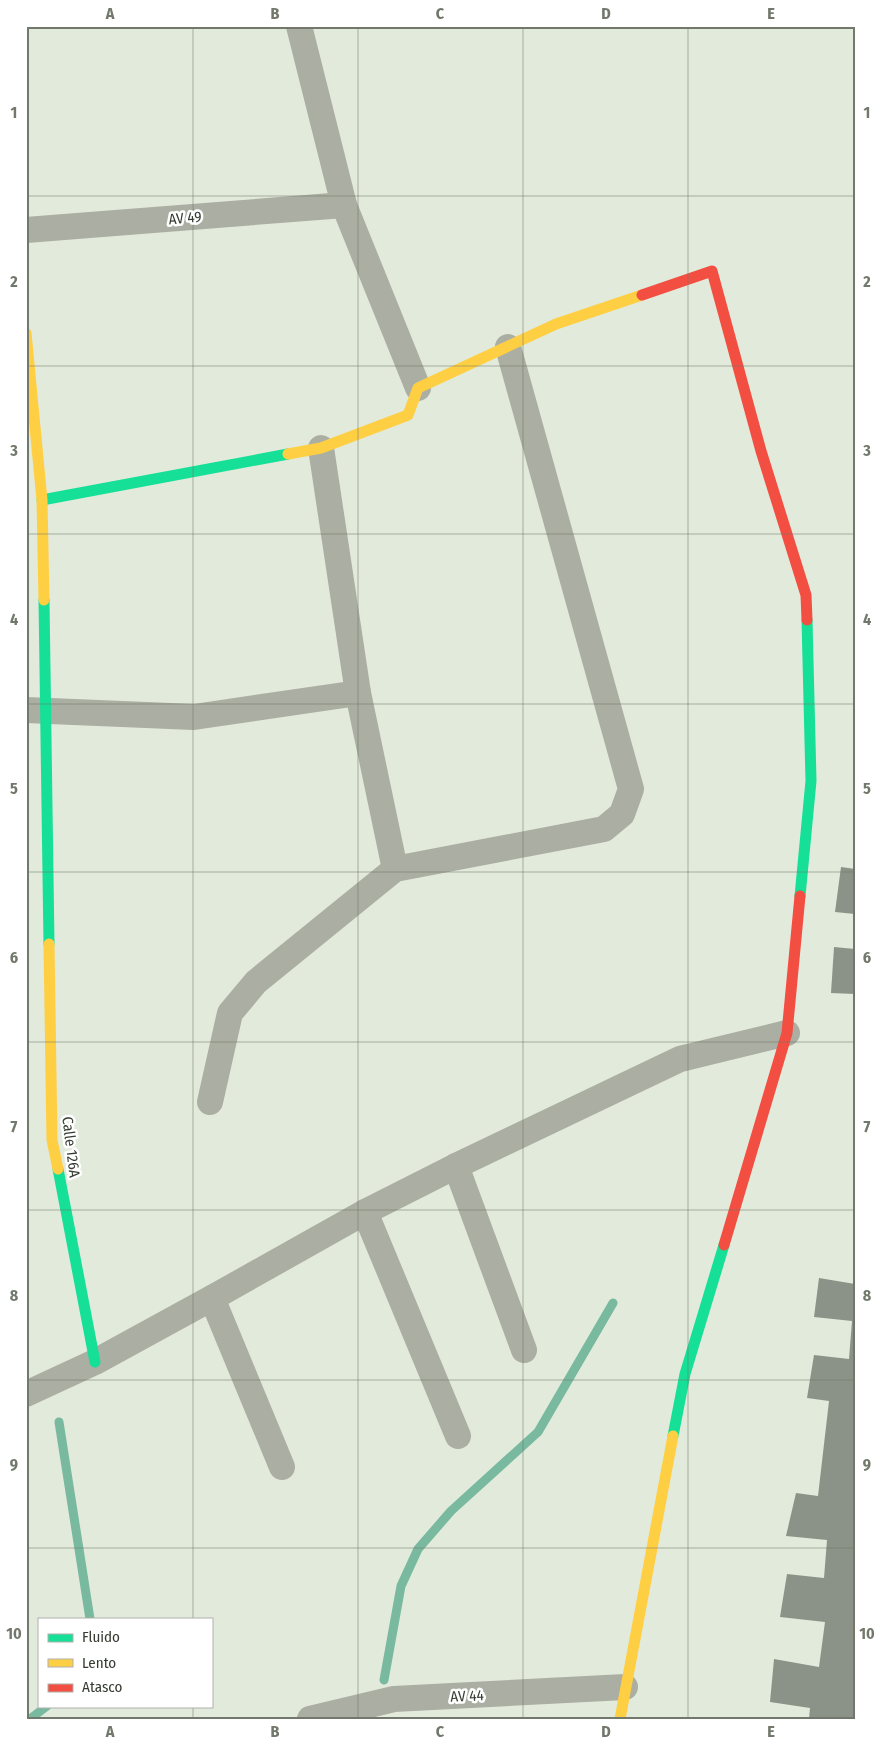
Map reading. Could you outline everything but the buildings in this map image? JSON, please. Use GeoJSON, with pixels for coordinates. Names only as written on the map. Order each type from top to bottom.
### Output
{"type":"FeatureCollection","features":[{"type":"Feature","properties":{"kind":"street"},"geometry":{"type":"LineString","coordinates":[[42,500],[320,448],[408,416],[418,388],[344,205],[299,26]]}},
{"type":"Feature","properties":{"kind":"street","name":"AV 49"},"geometry":{"type":"LineString","coordinates":[[26,230],[344,205]]}},
{"type":"Feature","properties":{"kind":"street"},"geometry":{"type":"LineString","coordinates":[[418,388],[556,324],[712,271],[761,450],[806,595],[810,781],[787,1033],[685,1374],[620,1719]]}},
{"type":"Feature","properties":{"kind":"street","name":"Calle 126A"},"geometry":{"type":"LineString","coordinates":[[26,333],[42,500],[36,710],[52,1140],[95,1362]]}},
{"type":"Feature","properties":{"kind":"street"},"geometry":{"type":"LineString","coordinates":[[210,1102],[230,1013],[256,982],[395,869],[604,829],[622,814],[631,788],[508,347]]}},
{"type":"Feature","properties":{"kind":"street"},"geometry":{"type":"LineString","coordinates":[[320,448],[358,693],[395,869]]}},
{"type":"Feature","properties":{"kind":"street"},"geometry":{"type":"LineString","coordinates":[[36,710],[194,718],[358,693]]}},
{"type":"Feature","properties":{"kind":"street"},"geometry":{"type":"LineString","coordinates":[[26,1394],[95,1362],[365,1212],[456,1166],[680,1059],[787,1033]]}},
{"type":"Feature","properties":{"kind":"street"},"geometry":{"type":"LineString","coordinates":[[456,1166],[524,1350]]}},
{"type":"Feature","properties":{"kind":"street"},"geometry":{"type":"LineString","coordinates":[[365,1212],[458,1436]]}},
{"type":"Feature","properties":{"kind":"street"},"geometry":{"type":"LineString","coordinates":[[212,1298],[282,1467]]}},
{"type":"Feature","properties":{"kind":"street","name":"AV 44"},"geometry":{"type":"LineString","coordinates":[[310,1719],[394,1700],[625,1687]]}},
{"type":"Feature","properties":{"kind":"waterway"},"geometry":{"type":"LineString","coordinates":[[384,1680],[401,1586],[418,1549],[451,1511],[538,1432],[613,1303]]}},
{"type":"Feature","properties":{"kind":"waterway"},"geometry":{"type":"LineString","coordinates":[[59,1422],[90,1618]]}},
{"type":"Feature","properties":{"kind":"waterway"},"geometry":{"type":"LineString","coordinates":[[30,1719],[44,1708]]}},
{"type":"Feature","properties":{"kind":"traffic: fast"},"geometry":{"type":"LineString","coordinates":[[42,500],[288,454]]}},
{"type":"Feature","properties":{"kind":"traffic: fast"},"geometry":{"type":"LineString","coordinates":[[44,600],[49,944]]}},
{"type":"Feature","properties":{"kind":"traffic: fast"},"geometry":{"type":"LineString","coordinates":[[800,896],[811,781],[807,620]]}},
{"type":"Feature","properties":{"kind":"traffic: fast"},"geometry":{"type":"LineString","coordinates":[[58,1169],[95,1362]]}},
{"type":"Feature","properties":{"kind":"traffic: fast"},"geometry":{"type":"LineString","coordinates":[[673,1436],[685,1374],[724,1245]]}},
{"type":"Feature","properties":{"kind":"traffic: slow"},"geometry":{"type":"LineString","coordinates":[[288,454],[321,448],[408,415],[418,388],[556,324],[642,295]]}},
{"type":"Feature","properties":{"kind":"traffic: slow"},"geometry":{"type":"LineString","coordinates":[[26,333],[42,500],[44,600]]}},
{"type":"Feature","properties":{"kind":"traffic: slow"},"geometry":{"type":"LineString","coordinates":[[49,944],[52,1140],[58,1169]]}},
{"type":"Feature","properties":{"kind":"traffic: slow"},"geometry":{"type":"LineString","coordinates":[[620,1719],[673,1436]]}},
{"type":"Feature","properties":{"kind":"traffic: jam"},"geometry":{"type":"LineString","coordinates":[[642,295],[712,271],[761,451],[806,595],[807,620]]}},
{"type":"Feature","properties":{"kind":"traffic: jam"},"geometry":{"type":"LineString","coordinates":[[724,1245],[787,1033],[800,896]]}}]}
